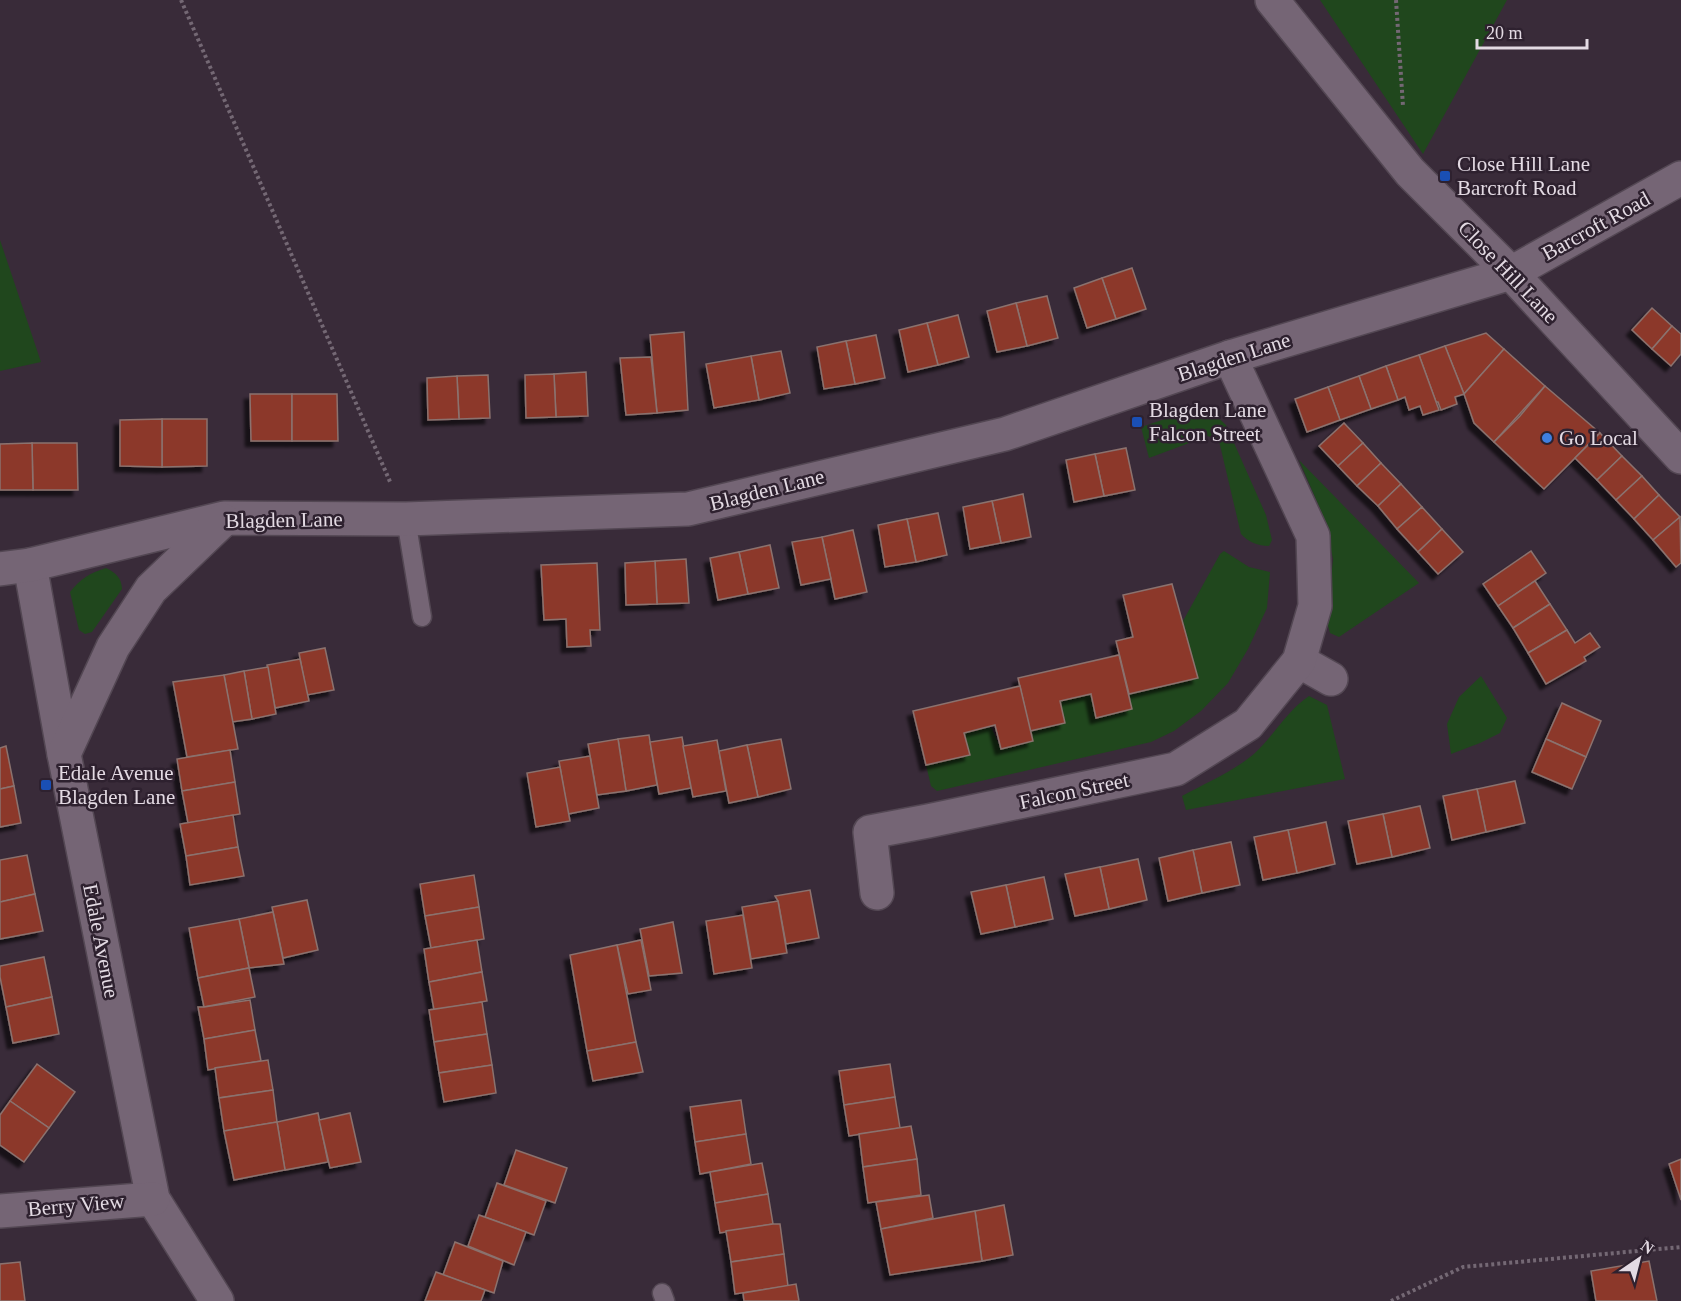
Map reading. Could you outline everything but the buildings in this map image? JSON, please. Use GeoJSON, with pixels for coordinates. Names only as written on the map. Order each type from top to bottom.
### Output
{"type":"FeatureCollection","features":[{"type":"Feature","properties":{"kind":"street","name":"Close Hill Lane"},"geometry":{"type":"LineString","coordinates":[[1272,0],[1410,172],[1511,273],[1681,457]]}},
{"type":"Feature","properties":{"kind":"street","name":"Barcroft Road"},"geometry":{"type":"LineString","coordinates":[[1511,273],[1681,178]]}},
{"type":"Feature","properties":{"kind":"street","name":"Blagden Lane"},"geometry":{"type":"LineString","coordinates":[[15,567],[224,518],[406,519],[688,509],[1005,434],[1230,357],[1511,273]]}},
{"type":"Feature","properties":{"kind":"street","name":"Falcon Street"},"geometry":{"type":"LineString","coordinates":[[877,893],[870,832],[1176,769],[1248,724],[1299,661],[1315,606],[1313,536],[1230,357]]}},
{"type":"Feature","properties":{"kind":"street"},"geometry":{"type":"LineString","coordinates":[[64,753],[113,647],[151,589],[224,518]]}},
{"type":"Feature","properties":{"kind":"street","name":"Edale Avenue"},"geometry":{"type":"LineString","coordinates":[[15,567],[64,753],[153,1199],[217,1301]]}},
{"type":"Feature","properties":{"kind":"street"},"geometry":{"type":"LineString","coordinates":[[1299,661],[1331,679]]}},
{"type":"Feature","properties":{"kind":"street","name":"Berry View"},"geometry":{"type":"LineString","coordinates":[[0,1211],[153,1199]]}},
{"type":"Feature","properties":{"kind":"lane"},"geometry":{"type":"LineString","coordinates":[[406,519],[422,617]]}},
{"type":"Feature","properties":{"kind":"path"},"geometry":{"type":"LineString","coordinates":[[181,0],[406,519]]}},
{"type":"Feature","properties":{"kind":"path"},"geometry":{"type":"LineString","coordinates":[[1396,0],[1404,114]]}},
{"type":"Feature","properties":{"kind":"path"},"geometry":{"type":"LineString","coordinates":[[1391,1301],[1463,1267],[1681,1247]]}},
{"type":"Feature","properties":{"kind":"green space"},"geometry":{"type":"Polygon","coordinates":[[[1320,0],[1507,0],[1423,154],[1320,0]]]}},
{"type":"Feature","properties":{"kind":"green space"},"geometry":{"type":"Polygon","coordinates":[[[0,240],[41,362],[0,371],[0,240]]]}},
{"type":"Feature","properties":{"kind":"green space"},"geometry":{"type":"Polygon","coordinates":[[[1195,409],[1212,412],[1226,425],[1266,515],[1272,540],[1269,546],[1254,543],[1241,534],[1219,441],[1208,436],[1149,458],[1141,427],[1195,409]]]}},
{"type":"Feature","properties":{"kind":"green space"},"geometry":{"type":"Polygon","coordinates":[[[1299,460],[1419,583],[1339,637],[1330,633],[1327,622],[1333,559],[1324,518],[1299,460]]]}},
{"type":"Feature","properties":{"kind":"green space"},"geometry":{"type":"Polygon","coordinates":[[[1224,551],[1249,567],[1270,572],[1267,608],[1248,649],[1228,683],[1201,711],[1174,731],[1151,742],[937,791],[931,786],[926,765],[969,755],[964,733],[991,727],[1001,749],[1033,741],[1030,731],[1065,723],[1060,701],[1091,694],[1097,718],[1132,709],[1129,694],[1198,678],[1183,621],[1220,554],[1224,551]]]}},
{"type":"Feature","properties":{"kind":"green space"},"geometry":{"type":"Polygon","coordinates":[[[106,568],[117,576],[122,589],[92,632],[85,634],[79,630],[70,592],[86,577],[106,568]]]}},
{"type":"Feature","properties":{"kind":"green space"},"geometry":{"type":"Polygon","coordinates":[[[1481,676],[1507,718],[1500,733],[1451,754],[1447,724],[1459,697],[1481,676]]]}},
{"type":"Feature","properties":{"kind":"green space"},"geometry":{"type":"Polygon","coordinates":[[[1309,696],[1327,705],[1345,779],[1186,810],[1182,796],[1229,771],[1255,753],[1294,709],[1309,696]]]}},
{"type":"Feature","properties":{"kind":"place","name":"Close Hill Lane Barcroft Road"},"geometry":{"type":"Point","coordinates":[1445,176]}},
{"type":"Feature","properties":{"kind":"place","name":"Blagden Lane Falcon Street"},"geometry":{"type":"Point","coordinates":[1137,422]}},
{"type":"Feature","properties":{"kind":"place","name":"Go Local"},"geometry":{"type":"Point","coordinates":[1547,438]}},
{"type":"Feature","properties":{"kind":"place","name":"Edale Avenue Blagden Lane"},"geometry":{"type":"Point","coordinates":[46,785]}}]}
